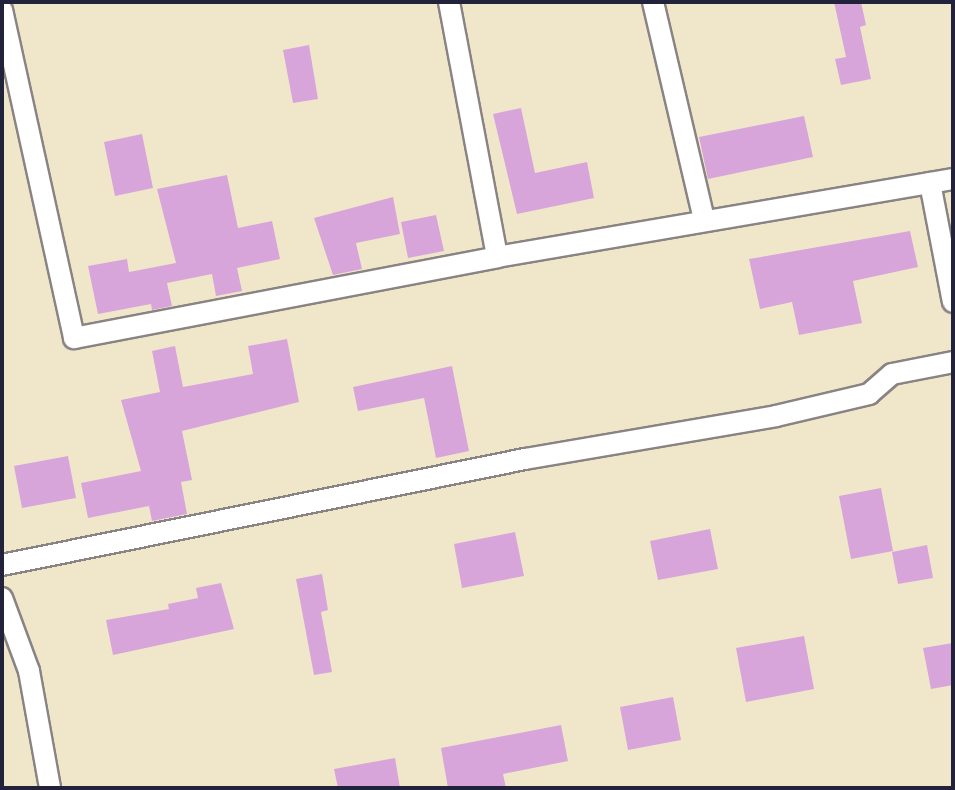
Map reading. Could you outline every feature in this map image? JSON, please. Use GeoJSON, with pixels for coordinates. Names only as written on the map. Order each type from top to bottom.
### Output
{"type":"FeatureCollection","features":[{"type":"Feature","properties":{"kind":"street"},"geometry":{"type":"LineString","coordinates":[[449,2],[497,257]]}},
{"type":"Feature","properties":{"kind":"street"},"geometry":{"type":"LineString","coordinates":[[653,2],[704,220]]}},
{"type":"Feature","properties":{"kind":"street"},"geometry":{"type":"LineString","coordinates":[[2,10],[74,338],[497,257],[953,179]]}},
{"type":"Feature","properties":{"kind":"street"},"geometry":{"type":"LineString","coordinates":[[930,183],[953,302]]}},
{"type":"Feature","properties":{"kind":"street"},"geometry":{"type":"LineString","coordinates":[[2,565],[525,459],[776,416],[869,394],[892,374],[953,362]]}},
{"type":"Feature","properties":{"kind":"street"},"geometry":{"type":"LineString","coordinates":[[2,598],[29,671],[50,788]]}},
{"type":"Feature","properties":{"kind":"building"},"geometry":{"type":"Polygon","coordinates":[[[834,2],[861,2],[866,25],[860,27],[871,79],[841,85],[835,59],[846,57],[834,2]]]}},
{"type":"Feature","properties":{"kind":"building"},"geometry":{"type":"Polygon","coordinates":[[[309,45],[318,99],[293,103],[283,50],[309,45]]]}},
{"type":"Feature","properties":{"kind":"building"},"geometry":{"type":"Polygon","coordinates":[[[521,108],[535,173],[587,162],[594,198],[517,214],[493,114],[521,108]]]}},
{"type":"Feature","properties":{"kind":"building"},"geometry":{"type":"Polygon","coordinates":[[[804,116],[813,157],[708,179],[699,137],[804,116]]]}},
{"type":"Feature","properties":{"kind":"building"},"geometry":{"type":"Polygon","coordinates":[[[142,134],[153,188],[115,196],[104,142],[142,134]]]}},
{"type":"Feature","properties":{"kind":"building"},"geometry":{"type":"Polygon","coordinates":[[[227,175],[238,228],[272,221],[280,259],[237,268],[242,291],[216,296],[212,274],[167,283],[172,306],[152,310],[151,304],[98,314],[88,266],[127,259],[129,272],[176,263],[157,189],[227,175]]]}},
{"type":"Feature","properties":{"kind":"building"},"geometry":{"type":"Polygon","coordinates":[[[393,197],[400,234],[356,243],[362,269],[333,275],[314,218],[393,197]]]}},
{"type":"Feature","properties":{"kind":"building"},"geometry":{"type":"Polygon","coordinates":[[[436,215],[444,251],[408,258],[401,222],[436,215]]]}},
{"type":"Feature","properties":{"kind":"building"},"geometry":{"type":"Polygon","coordinates":[[[910,231],[918,267],[853,281],[862,323],[799,335],[792,302],[760,309],[749,259],[910,231]]]}},
{"type":"Feature","properties":{"kind":"building"},"geometry":{"type":"Polygon","coordinates":[[[287,339],[299,402],[182,431],[192,480],[181,482],[187,514],[152,521],[149,506],[88,518],[81,483],[141,471],[121,400],[160,392],[152,351],[175,346],[183,387],[253,374],[248,346],[287,339]]]}},
{"type":"Feature","properties":{"kind":"building"},"geometry":{"type":"Polygon","coordinates":[[[452,366],[469,451],[436,458],[424,398],[358,411],[353,387],[452,366]]]}},
{"type":"Feature","properties":{"kind":"building"},"geometry":{"type":"Polygon","coordinates":[[[68,456],[76,498],[22,508],[14,466],[68,456]]]}},
{"type":"Feature","properties":{"kind":"building"},"geometry":{"type":"Polygon","coordinates":[[[881,488],[893,551],[851,559],[839,496],[881,488]]]}},
{"type":"Feature","properties":{"kind":"building"},"geometry":{"type":"Polygon","coordinates":[[[710,529],[718,569],[658,580],[650,541],[710,529]]]}},
{"type":"Feature","properties":{"kind":"building"},"geometry":{"type":"Polygon","coordinates":[[[515,532],[524,576],[462,588],[454,544],[515,532]]]}},
{"type":"Feature","properties":{"kind":"building"},"geometry":{"type":"Polygon","coordinates":[[[927,545],[933,578],[898,584],[892,552],[927,545]]]}},
{"type":"Feature","properties":{"kind":"building"},"geometry":{"type":"Polygon","coordinates":[[[322,574],[328,610],[321,612],[332,672],[314,675],[296,579],[322,574]]]}},
{"type":"Feature","properties":{"kind":"building"},"geometry":{"type":"Polygon","coordinates":[[[221,583],[234,629],[113,655],[106,620],[169,609],[168,604],[198,598],[196,588],[221,583]]]}},
{"type":"Feature","properties":{"kind":"building"},"geometry":{"type":"Polygon","coordinates":[[[804,636],[814,689],[746,702],[736,648],[804,636]]]}},
{"type":"Feature","properties":{"kind":"building"},"geometry":{"type":"Polygon","coordinates":[[[953,643],[953,685],[931,689],[923,648],[953,643]]]}},
{"type":"Feature","properties":{"kind":"building"},"geometry":{"type":"Polygon","coordinates":[[[673,697],[681,740],[628,750],[620,707],[673,697]]]}},
{"type":"Feature","properties":{"kind":"building"},"geometry":{"type":"Polygon","coordinates":[[[561,725],[568,761],[503,774],[506,788],[448,788],[441,748],[561,725]]]}},
{"type":"Feature","properties":{"kind":"building"},"geometry":{"type":"Polygon","coordinates":[[[395,758],[400,788],[338,788],[334,769],[395,758]]]}}]}
